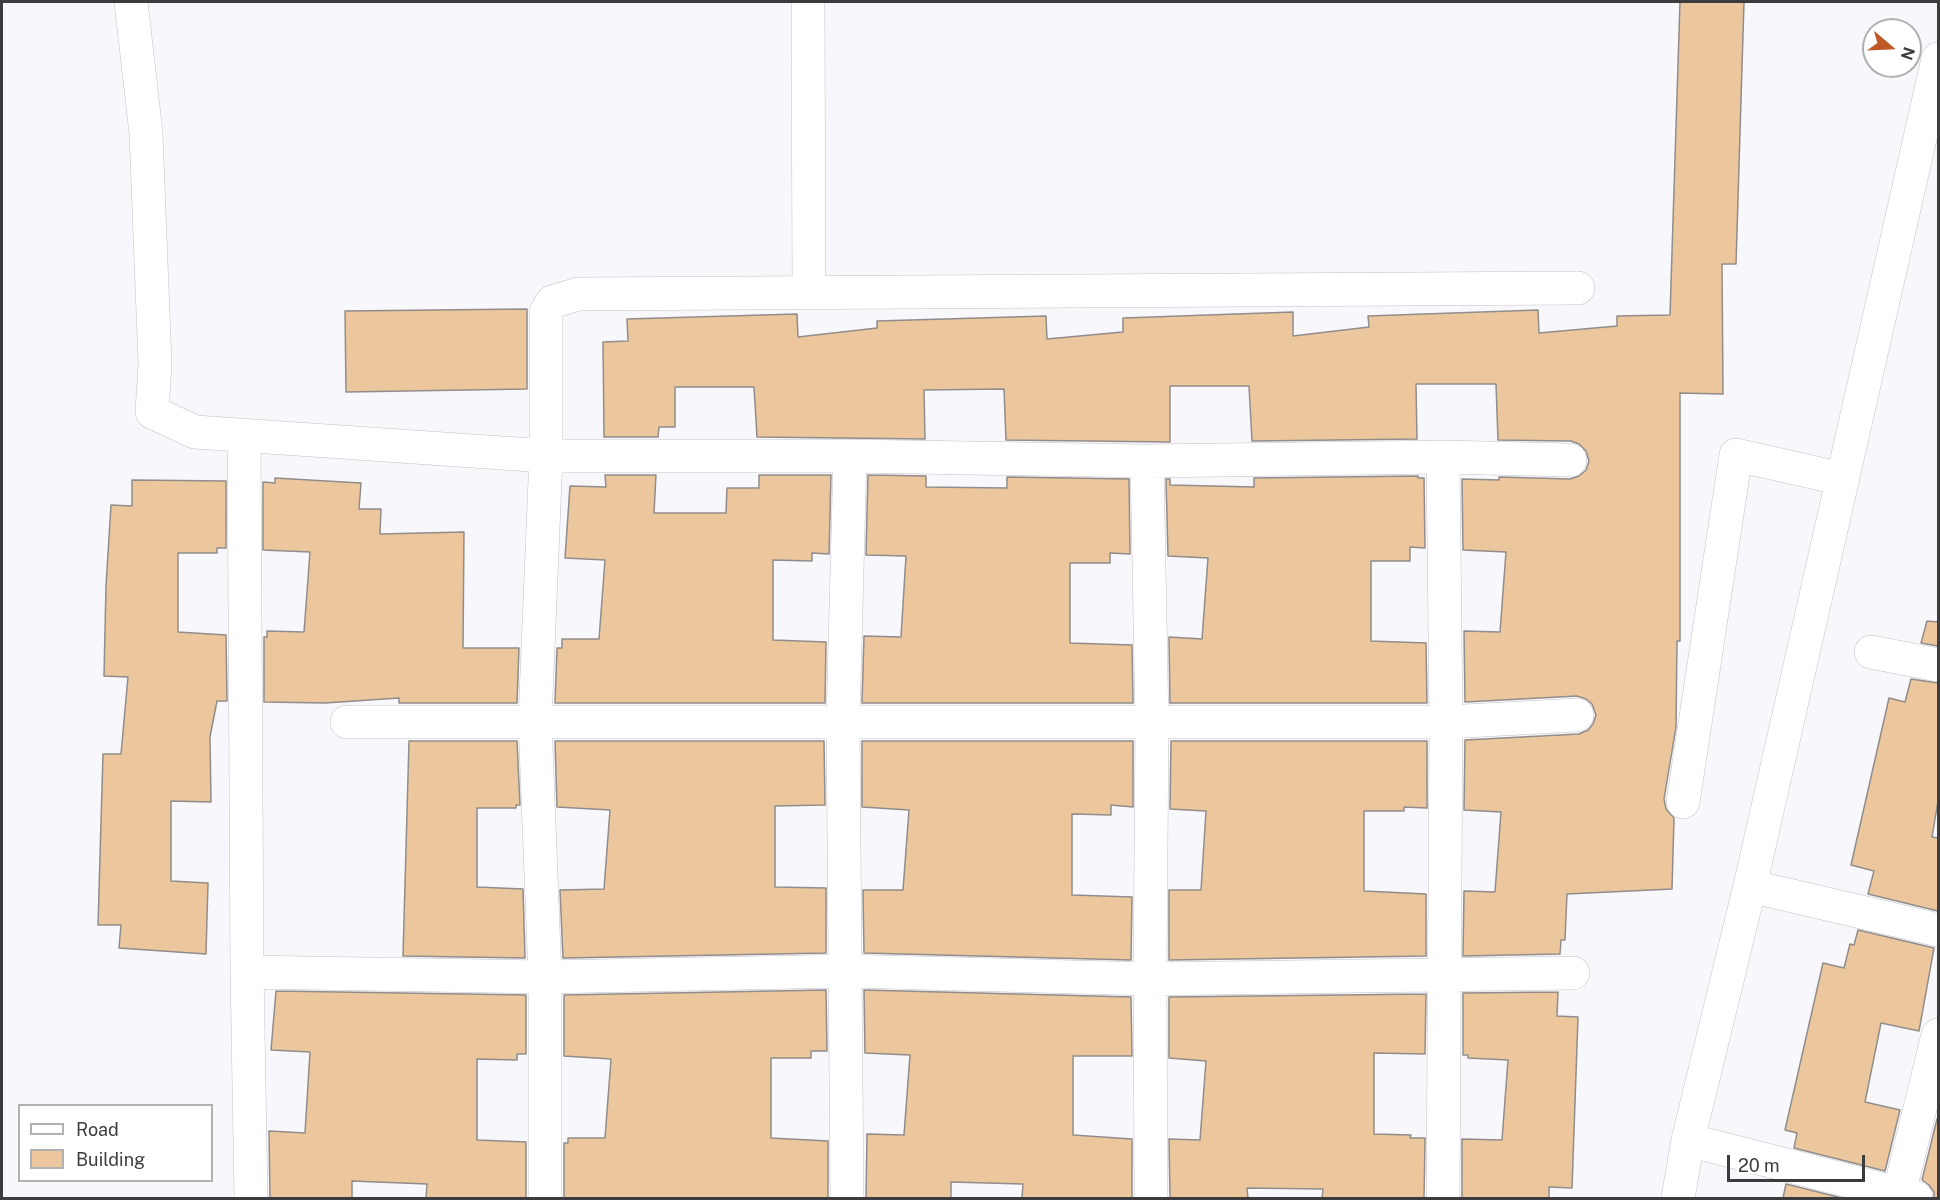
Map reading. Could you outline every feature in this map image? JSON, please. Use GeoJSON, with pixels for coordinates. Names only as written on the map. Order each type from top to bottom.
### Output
{"type":"FeatureCollection","features":[{"type":"Feature","properties":{"kind":"street"},"geometry":{"type":"LineString","coordinates":[[131,2],[146,134],[155,364],[152,412],[195,432],[546,456],[850,456],[1147,461],[1443,457],[1570,460]]}},
{"type":"Feature","properties":{"kind":"street"},"geometry":{"type":"LineString","coordinates":[[808,2],[808,293]]}},
{"type":"Feature","properties":{"kind":"street"},"geometry":{"type":"LineString","coordinates":[[1678,1198],[1688,1140],[1750,886],[1938,59]]}},
{"type":"Feature","properties":{"kind":"street"},"geometry":{"type":"LineString","coordinates":[[546,1198],[545,977],[535,721],[546,456],[546,312],[552,302],[578,294],[1578,288]]}},
{"type":"Feature","properties":{"kind":"street"},"geometry":{"type":"LineString","coordinates":[[244,435],[247,972],[251,1198]]}},
{"type":"Feature","properties":{"kind":"street"},"geometry":{"type":"LineString","coordinates":[[1683,802],[1736,455],[1843,479]]}},
{"type":"Feature","properties":{"kind":"street"},"geometry":{"type":"LineString","coordinates":[[847,1198],[843,722],[850,456]]}},
{"type":"Feature","properties":{"kind":"street"},"geometry":{"type":"LineString","coordinates":[[1443,457],[1446,722],[1443,1198]]}},
{"type":"Feature","properties":{"kind":"street"},"geometry":{"type":"LineString","coordinates":[[1147,461],[1152,723],[1151,1198]]}},
{"type":"Feature","properties":{"kind":"street"},"geometry":{"type":"LineString","coordinates":[[1871,652],[1938,665]]}},
{"type":"Feature","properties":{"kind":"street"},"geometry":{"type":"LineString","coordinates":[[347,722],[1446,722],[1577,715]]}},
{"type":"Feature","properties":{"kind":"street"},"geometry":{"type":"LineString","coordinates":[[1750,886],[1938,930]]}},
{"type":"Feature","properties":{"kind":"street"},"geometry":{"type":"LineString","coordinates":[[247,972],[545,977],[846,970],[1150,979],[1573,973]]}},
{"type":"Feature","properties":{"kind":"street"},"geometry":{"type":"LineString","coordinates":[[1688,1140],[1904,1197],[1938,1035]]}},
{"type":"Feature","properties":{"kind":"building"},"geometry":{"type":"Polygon","coordinates":[[[1680,2],[1744,2],[1736,264],[1722,264],[1723,394],[1680,393],[1680,641],[1677,641],[1676,727],[1664,799],[1666,809],[1674,818],[1672,889],[1567,894],[1565,940],[1561,940],[1560,954],[1463,956],[1464,891],[1495,892],[1501,812],[1464,810],[1465,740],[1579,734],[1588,730],[1596,715],[1592,704],[1577,696],[1465,702],[1464,631],[1500,632],[1506,552],[1463,550],[1462,479],[1499,480],[1499,477],[1570,479],[1586,470],[1589,461],[1586,451],[1579,444],[1571,441],[1498,440],[1496,384],[1416,384],[1417,439],[1252,441],[1249,386],[1170,386],[1170,442],[1006,440],[1004,389],[924,390],[925,439],[757,437],[754,387],[675,387],[675,427],[659,427],[658,437],[604,437],[603,342],[628,341],[627,319],[797,314],[798,337],[877,328],[877,321],[1046,316],[1047,339],[1123,332],[1123,318],[1293,312],[1293,336],[1369,327],[1368,316],[1538,310],[1539,333],[1617,326],[1617,316],[1670,315],[1680,2]]]}},
{"type":"Feature","properties":{"kind":"building"},"geometry":{"type":"Polygon","coordinates":[[[527,309],[527,389],[346,392],[345,311],[527,309]]]}},
{"type":"Feature","properties":{"kind":"building"},"geometry":{"type":"Polygon","coordinates":[[[605,475],[656,475],[654,513],[726,513],[727,488],[759,488],[759,475],[831,475],[829,554],[812,553],[812,561],[773,560],[773,640],[826,642],[825,703],[555,703],[557,648],[562,648],[562,639],[599,639],[605,560],[565,558],[570,486],[606,487],[605,475]]]}},
{"type":"Feature","properties":{"kind":"building"},"geometry":{"type":"Polygon","coordinates":[[[868,475],[926,476],[926,487],[1007,488],[1007,477],[1129,479],[1130,554],[1110,553],[1110,563],[1070,563],[1070,643],[1132,645],[1133,703],[862,703],[864,636],[901,637],[906,556],[866,555],[868,475]]]}},
{"type":"Feature","properties":{"kind":"building"},"geometry":{"type":"Polygon","coordinates":[[[1418,476],[1418,478],[1424,478],[1425,548],[1410,547],[1410,561],[1371,561],[1371,641],[1426,643],[1427,703],[1170,703],[1169,637],[1202,639],[1208,558],[1168,556],[1166,479],[1170,479],[1170,485],[1254,487],[1254,478],[1418,476]]]}},
{"type":"Feature","properties":{"kind":"building"},"geometry":{"type":"Polygon","coordinates":[[[275,478],[361,483],[359,509],[381,509],[380,534],[464,532],[463,648],[519,648],[517,703],[399,703],[399,698],[325,703],[264,702],[264,637],[267,637],[267,631],[304,632],[310,552],[263,550],[263,482],[275,483],[275,478]]]}},
{"type":"Feature","properties":{"kind":"building"},"geometry":{"type":"Polygon","coordinates":[[[132,480],[226,481],[226,548],[217,548],[217,553],[178,553],[178,632],[226,635],[227,701],[217,701],[210,737],[211,802],[171,801],[171,881],[208,883],[206,954],[119,948],[121,925],[98,925],[103,754],[121,754],[128,677],[104,676],[111,505],[132,506],[132,480]]]}},
{"type":"Feature","properties":{"kind":"building"},"geometry":{"type":"Polygon","coordinates":[[[1927,621],[1938,622],[1938,646],[1921,643],[1927,621]]]}},
{"type":"Feature","properties":{"kind":"building"},"geometry":{"type":"Polygon","coordinates":[[[1911,679],[1938,683],[1938,801],[1932,837],[1938,838],[1938,911],[1868,894],[1874,871],[1851,865],[1889,698],[1905,702],[1911,679]]]}},
{"type":"Feature","properties":{"kind":"building"},"geometry":{"type":"Polygon","coordinates":[[[409,741],[517,741],[520,805],[516,805],[516,808],[477,808],[477,887],[523,889],[525,958],[403,956],[409,741]]]}},
{"type":"Feature","properties":{"kind":"building"},"geometry":{"type":"Polygon","coordinates":[[[555,741],[824,741],[825,805],[775,806],[775,887],[826,888],[826,953],[563,958],[560,890],[604,889],[610,810],[557,807],[555,741]]]}},
{"type":"Feature","properties":{"kind":"building"},"geometry":{"type":"Polygon","coordinates":[[[862,741],[1133,741],[1133,807],[1111,805],[1111,815],[1072,814],[1072,895],[1132,897],[1131,960],[864,953],[863,890],[903,890],[909,810],[862,807],[862,741]]]}},
{"type":"Feature","properties":{"kind":"building"},"geometry":{"type":"Polygon","coordinates":[[[1171,741],[1427,741],[1427,808],[1404,807],[1404,811],[1364,811],[1364,891],[1426,894],[1426,956],[1169,960],[1169,890],[1201,890],[1206,811],[1170,809],[1171,741]]]}},
{"type":"Feature","properties":{"kind":"building"},"geometry":{"type":"Polygon","coordinates":[[[1858,930],[1934,948],[1919,1031],[1881,1023],[1865,1102],[1900,1110],[1885,1171],[1794,1148],[1797,1133],[1785,1130],[1823,963],[1844,968],[1850,944],[1854,945],[1858,930]]]}},
{"type":"Feature","properties":{"kind":"building"},"geometry":{"type":"Polygon","coordinates":[[[826,990],[827,1051],[811,1051],[811,1058],[771,1058],[771,1138],[828,1141],[828,1198],[564,1198],[564,1143],[568,1143],[568,1138],[605,1138],[611,1059],[564,1056],[564,995],[826,990]]]}},
{"type":"Feature","properties":{"kind":"building"},"geometry":{"type":"Polygon","coordinates":[[[864,990],[1131,997],[1132,1056],[1073,1056],[1073,1135],[1132,1139],[1132,1198],[1022,1198],[1023,1184],[951,1182],[951,1198],[866,1198],[867,1134],[904,1135],[910,1055],[865,1053],[864,990]]]}},
{"type":"Feature","properties":{"kind":"building"},"geometry":{"type":"Polygon","coordinates":[[[276,991],[526,995],[526,1054],[517,1054],[517,1060],[477,1059],[477,1140],[526,1142],[526,1198],[426,1198],[427,1184],[352,1181],[352,1198],[270,1198],[269,1131],[305,1133],[310,1052],[271,1050],[276,991]]]}},
{"type":"Feature","properties":{"kind":"building"},"geometry":{"type":"Polygon","coordinates":[[[1558,992],[1557,1016],[1578,1017],[1572,1188],[1549,1187],[1549,1198],[1462,1198],[1462,1139],[1502,1140],[1508,1060],[1468,1058],[1468,1055],[1463,1055],[1463,993],[1558,992]]]}},
{"type":"Feature","properties":{"kind":"building"},"geometry":{"type":"Polygon","coordinates":[[[1426,994],[1425,1054],[1374,1053],[1374,1134],[1411,1135],[1410,1138],[1425,1138],[1424,1198],[1322,1198],[1323,1189],[1247,1188],[1248,1198],[1170,1198],[1169,1139],[1200,1140],[1206,1061],[1169,1058],[1169,997],[1426,994]]]}},
{"type":"Feature","properties":{"kind":"building"},"geometry":{"type":"Polygon","coordinates":[[[1937,1119],[1938,1198],[1934,1198],[1934,1192],[1922,1180],[1937,1119]]]}},
{"type":"Feature","properties":{"kind":"building"},"geometry":{"type":"Polygon","coordinates":[[[1786,1184],[1842,1198],[1783,1198],[1786,1184]]]}}]}
